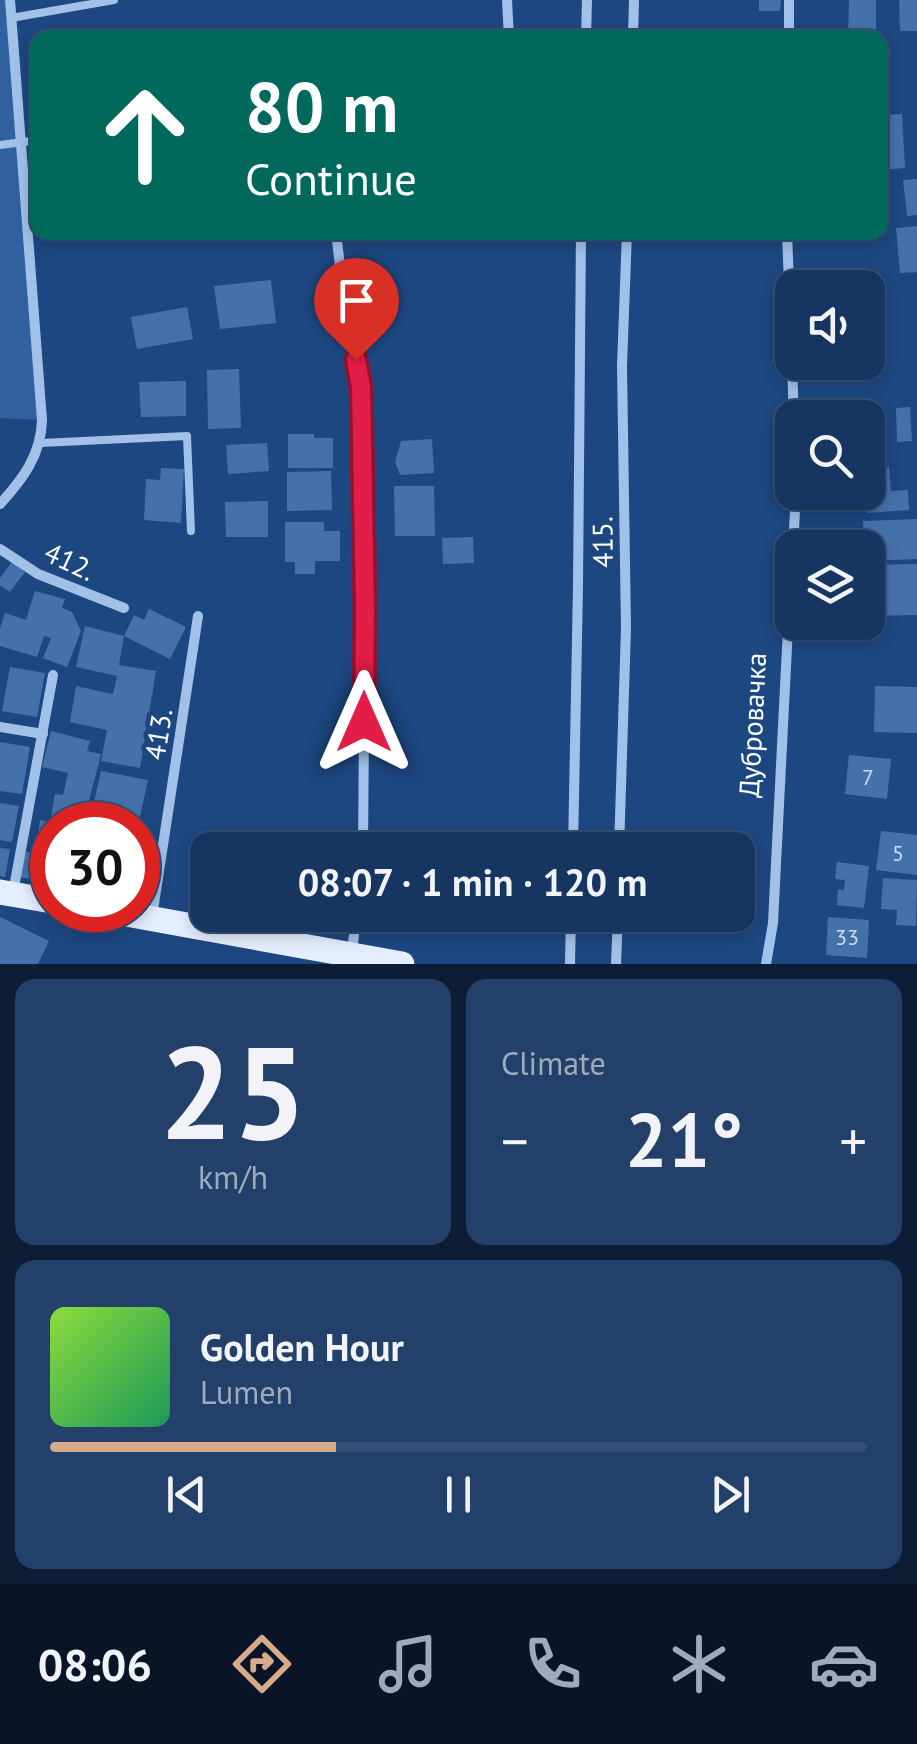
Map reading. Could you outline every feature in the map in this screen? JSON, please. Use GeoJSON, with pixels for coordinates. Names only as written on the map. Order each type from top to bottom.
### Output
{"type":"FeatureCollection","features":[{"type":"Feature","properties":{"kind":"main road"},"geometry":{"type":"LineString","coordinates":[[160,920],[402,964]]}},
{"type":"Feature","properties":{"kind":"street"},"geometry":{"type":"LineString","coordinates":[[0,504],[19,483],[41,442],[10,0]]}},
{"type":"Feature","properties":{"kind":"street"},"geometry":{"type":"LineString","coordinates":[[508,0],[509,30]]}},
{"type":"Feature","properties":{"kind":"street"},"geometry":{"type":"LineString","coordinates":[[586,30],[587,0]]}},
{"type":"Feature","properties":{"kind":"street"},"geometry":{"type":"LineString","coordinates":[[632,30],[634,0]]}},
{"type":"Feature","properties":{"kind":"street"},"geometry":{"type":"LineString","coordinates":[[789,0],[789,30]]}},
{"type":"Feature","properties":{"kind":"street","name":"415."},"geometry":{"type":"LineString","coordinates":[[573,832],[581,240]]}},
{"type":"Feature","properties":{"kind":"street","name":"415."},"geometry":{"type":"LineString","coordinates":[[620,832],[626,628],[622,366],[626,240]]}},
{"type":"Feature","properties":{"kind":"street"},"geometry":{"type":"LineString","coordinates":[[787,240],[793,400]]}},
{"type":"Feature","properties":{"kind":"street"},"geometry":{"type":"LineString","coordinates":[[337,241],[361,387],[364,832]]}},
{"type":"Feature","properties":{"kind":"street","name":"412."},"geometry":{"type":"LineString","coordinates":[[0,548],[38,574],[124,608]]}},
{"type":"Feature","properties":{"kind":"street","name":"413."},"geometry":{"type":"LineString","coordinates":[[160,865],[198,616]]}},
{"type":"Feature","properties":{"kind":"street","name":"Дубровачка"},"geometry":{"type":"LineString","coordinates":[[766,964],[773,923],[787,640]]}},
{"type":"Feature","properties":{"kind":"street"},"geometry":{"type":"LineString","coordinates":[[6,893],[53,675]]}},
{"type":"Feature","properties":{"kind":"street"},"geometry":{"type":"LineString","coordinates":[[0,727],[43,734]]}},
{"type":"Feature","properties":{"kind":"street"},"geometry":{"type":"LineString","coordinates":[[351,956],[355,932]]}},
{"type":"Feature","properties":{"kind":"street"},"geometry":{"type":"LineString","coordinates":[[570,964],[571,932]]}},
{"type":"Feature","properties":{"kind":"street"},"geometry":{"type":"LineString","coordinates":[[616,964],[617,932]]}},
{"type":"Feature","properties":{"kind":"lane"},"geometry":{"type":"LineString","coordinates":[[11,18],[114,0]]}},
{"type":"Feature","properties":{"kind":"lane"},"geometry":{"type":"LineString","coordinates":[[0,145],[30,141]]}},
{"type":"Feature","properties":{"kind":"lane"},"geometry":{"type":"LineString","coordinates":[[41,442],[187,436],[191,531]]}},
{"type":"Feature","properties":{"kind":"shaded area"},"geometry":{"type":"Polygon","coordinates":[[[0,0],[10,0],[42,420],[0,418],[0,0]]]}},
{"type":"Feature","properties":{"kind":"building"},"geometry":{"type":"Polygon","coordinates":[[[759,0],[781,0],[780,11],[759,11],[759,0]]]}},
{"type":"Feature","properties":{"kind":"building"},"geometry":{"type":"Polygon","coordinates":[[[849,0],[876,0],[876,30],[848,30],[849,0]]]}},
{"type":"Feature","properties":{"kind":"building"},"geometry":{"type":"Polygon","coordinates":[[[899,0],[917,0],[917,31],[900,31],[899,0]]]}},
{"type":"Feature","properties":{"kind":"building"},"geometry":{"type":"Polygon","coordinates":[[[902,114],[905,168],[888,169],[888,115],[902,114]]]}},
{"type":"Feature","properties":{"kind":"building"},"geometry":{"type":"Polygon","coordinates":[[[917,179],[917,215],[907,216],[903,180],[917,179]]]}},
{"type":"Feature","properties":{"kind":"building"},"geometry":{"type":"Polygon","coordinates":[[[917,226],[917,272],[900,273],[896,228],[917,226]]]}},
{"type":"Feature","properties":{"kind":"building"},"geometry":{"type":"Polygon","coordinates":[[[271,280],[276,323],[220,329],[214,286],[271,280]]]}},
{"type":"Feature","properties":{"kind":"building"},"geometry":{"type":"Polygon","coordinates":[[[187,307],[193,339],[137,349],[131,317],[187,307]]]}},
{"type":"Feature","properties":{"kind":"building"},"geometry":{"type":"Polygon","coordinates":[[[239,369],[241,428],[208,429],[207,370],[239,369]]]}},
{"type":"Feature","properties":{"kind":"building"},"geometry":{"type":"Polygon","coordinates":[[[186,381],[186,416],[141,417],[139,382],[186,381]]]}},
{"type":"Feature","properties":{"kind":"building"},"geometry":{"type":"Polygon","coordinates":[[[910,407],[912,441],[897,442],[896,408],[910,407]]]}},
{"type":"Feature","properties":{"kind":"building"},"geometry":{"type":"Polygon","coordinates":[[[288,434],[333,438],[333,468],[288,468],[288,434]]]}},
{"type":"Feature","properties":{"kind":"building"},"geometry":{"type":"Polygon","coordinates":[[[432,439],[434,473],[400,475],[395,462],[401,441],[432,439]]]}},
{"type":"Feature","properties":{"kind":"building"},"geometry":{"type":"Polygon","coordinates":[[[267,443],[269,471],[228,474],[226,445],[267,443]]]}},
{"type":"Feature","properties":{"kind":"building"},"geometry":{"type":"Polygon","coordinates":[[[885,467],[889,467],[891,491],[908,490],[909,510],[867,513],[885,510],[885,467]]]}},
{"type":"Feature","properties":{"kind":"building"},"geometry":{"type":"Polygon","coordinates":[[[161,468],[184,469],[181,523],[144,520],[146,479],[160,480],[161,468]]]}},
{"type":"Feature","properties":{"kind":"building"},"geometry":{"type":"Polygon","coordinates":[[[331,471],[332,510],[287,511],[287,472],[331,471]]]}},
{"type":"Feature","properties":{"kind":"building"},"geometry":{"type":"Polygon","coordinates":[[[394,486],[434,486],[435,536],[395,536],[394,486]]]}},
{"type":"Feature","properties":{"kind":"building"},"geometry":{"type":"Polygon","coordinates":[[[268,501],[268,537],[226,537],[225,502],[268,501]]]}},
{"type":"Feature","properties":{"kind":"building"},"geometry":{"type":"Polygon","coordinates":[[[917,519],[917,559],[885,560],[885,530],[863,530],[863,521],[917,519]]]}},
{"type":"Feature","properties":{"kind":"building"},"geometry":{"type":"Polygon","coordinates":[[[285,522],[324,522],[324,531],[340,531],[340,561],[315,561],[315,574],[295,574],[295,562],[285,562],[285,522]]]}},
{"type":"Feature","properties":{"kind":"building"},"geometry":{"type":"Polygon","coordinates":[[[473,537],[474,563],[443,564],[442,538],[473,537]]]}},
{"type":"Feature","properties":{"kind":"building"},"geometry":{"type":"Polygon","coordinates":[[[12,562],[25,572],[10,592],[0,585],[0,578],[12,562]]]}},
{"type":"Feature","properties":{"kind":"building"},"geometry":{"type":"Polygon","coordinates":[[[917,564],[917,615],[885,616],[885,565],[917,564]]]}},
{"type":"Feature","properties":{"kind":"building"},"geometry":{"type":"Polygon","coordinates":[[[35,591],[65,599],[62,608],[72,612],[81,631],[67,667],[43,658],[51,638],[44,636],[37,657],[0,646],[5,613],[26,620],[35,591]]]}},
{"type":"Feature","properties":{"kind":"building"},"geometry":{"type":"Polygon","coordinates":[[[149,609],[186,627],[170,659],[124,636],[134,615],[144,620],[149,609]]]}},
{"type":"Feature","properties":{"kind":"building"},"geometry":{"type":"Polygon","coordinates":[[[85,626],[124,636],[119,665],[156,671],[140,768],[101,761],[107,730],[70,722],[76,686],[113,694],[117,676],[76,667],[85,626]]]}},
{"type":"Feature","properties":{"kind":"building"},"geometry":{"type":"Polygon","coordinates":[[[10,667],[45,673],[37,717],[2,711],[10,667]]]}},
{"type":"Feature","properties":{"kind":"building"},"geometry":{"type":"Polygon","coordinates":[[[875,686],[917,687],[917,733],[874,732],[875,686]]]}},
{"type":"Feature","properties":{"kind":"building"},"geometry":{"type":"Polygon","coordinates":[[[51,731],[90,741],[87,751],[101,754],[89,801],[94,802],[54,802],[55,794],[63,795],[68,773],[42,767],[51,731]]]}},
{"type":"Feature","properties":{"kind":"building"},"geometry":{"type":"Polygon","coordinates":[[[0,742],[30,747],[22,794],[0,791],[0,742]]]}},
{"type":"Feature","properties":{"kind":"building"},"geometry":{"type":"Polygon","coordinates":[[[849,755],[891,759],[887,799],[845,794],[849,755]]]}},
{"type":"Feature","properties":{"kind":"building"},"geometry":{"type":"Polygon","coordinates":[[[101,771],[148,780],[143,802],[94,802],[101,771]]]}},
{"type":"Feature","properties":{"kind":"building"},"geometry":{"type":"Polygon","coordinates":[[[0,803],[19,806],[12,842],[0,840],[0,803]]]}},
{"type":"Feature","properties":{"kind":"building"},"geometry":{"type":"Polygon","coordinates":[[[881,831],[917,835],[917,875],[876,870],[881,831]]]}},
{"type":"Feature","properties":{"kind":"building"},"geometry":{"type":"Polygon","coordinates":[[[0,848],[10,849],[5,877],[0,876],[0,848]]]}},
{"type":"Feature","properties":{"kind":"building"},"geometry":{"type":"Polygon","coordinates":[[[23,851],[30,853],[30,879],[19,877],[23,851]]]}},
{"type":"Feature","properties":{"kind":"building"},"geometry":{"type":"Polygon","coordinates":[[[837,862],[869,866],[864,908],[837,905],[838,889],[844,890],[845,880],[835,879],[837,862]]]}},
{"type":"Feature","properties":{"kind":"building"},"geometry":{"type":"Polygon","coordinates":[[[883,878],[917,880],[916,926],[896,925],[897,910],[881,909],[883,878]]]}},
{"type":"Feature","properties":{"kind":"building"},"geometry":{"type":"Polygon","coordinates":[[[0,917],[49,941],[38,964],[0,964],[0,917]]]}},
{"type":"Feature","properties":{"kind":"building"},"geometry":{"type":"Polygon","coordinates":[[[828,917],[869,920],[867,958],[826,955],[828,917]]]}},
{"type":"Feature","properties":{"kind":"route"},"geometry":{"type":"LineString","coordinates":[[356,360],[361,387],[364,722]]}}]}
